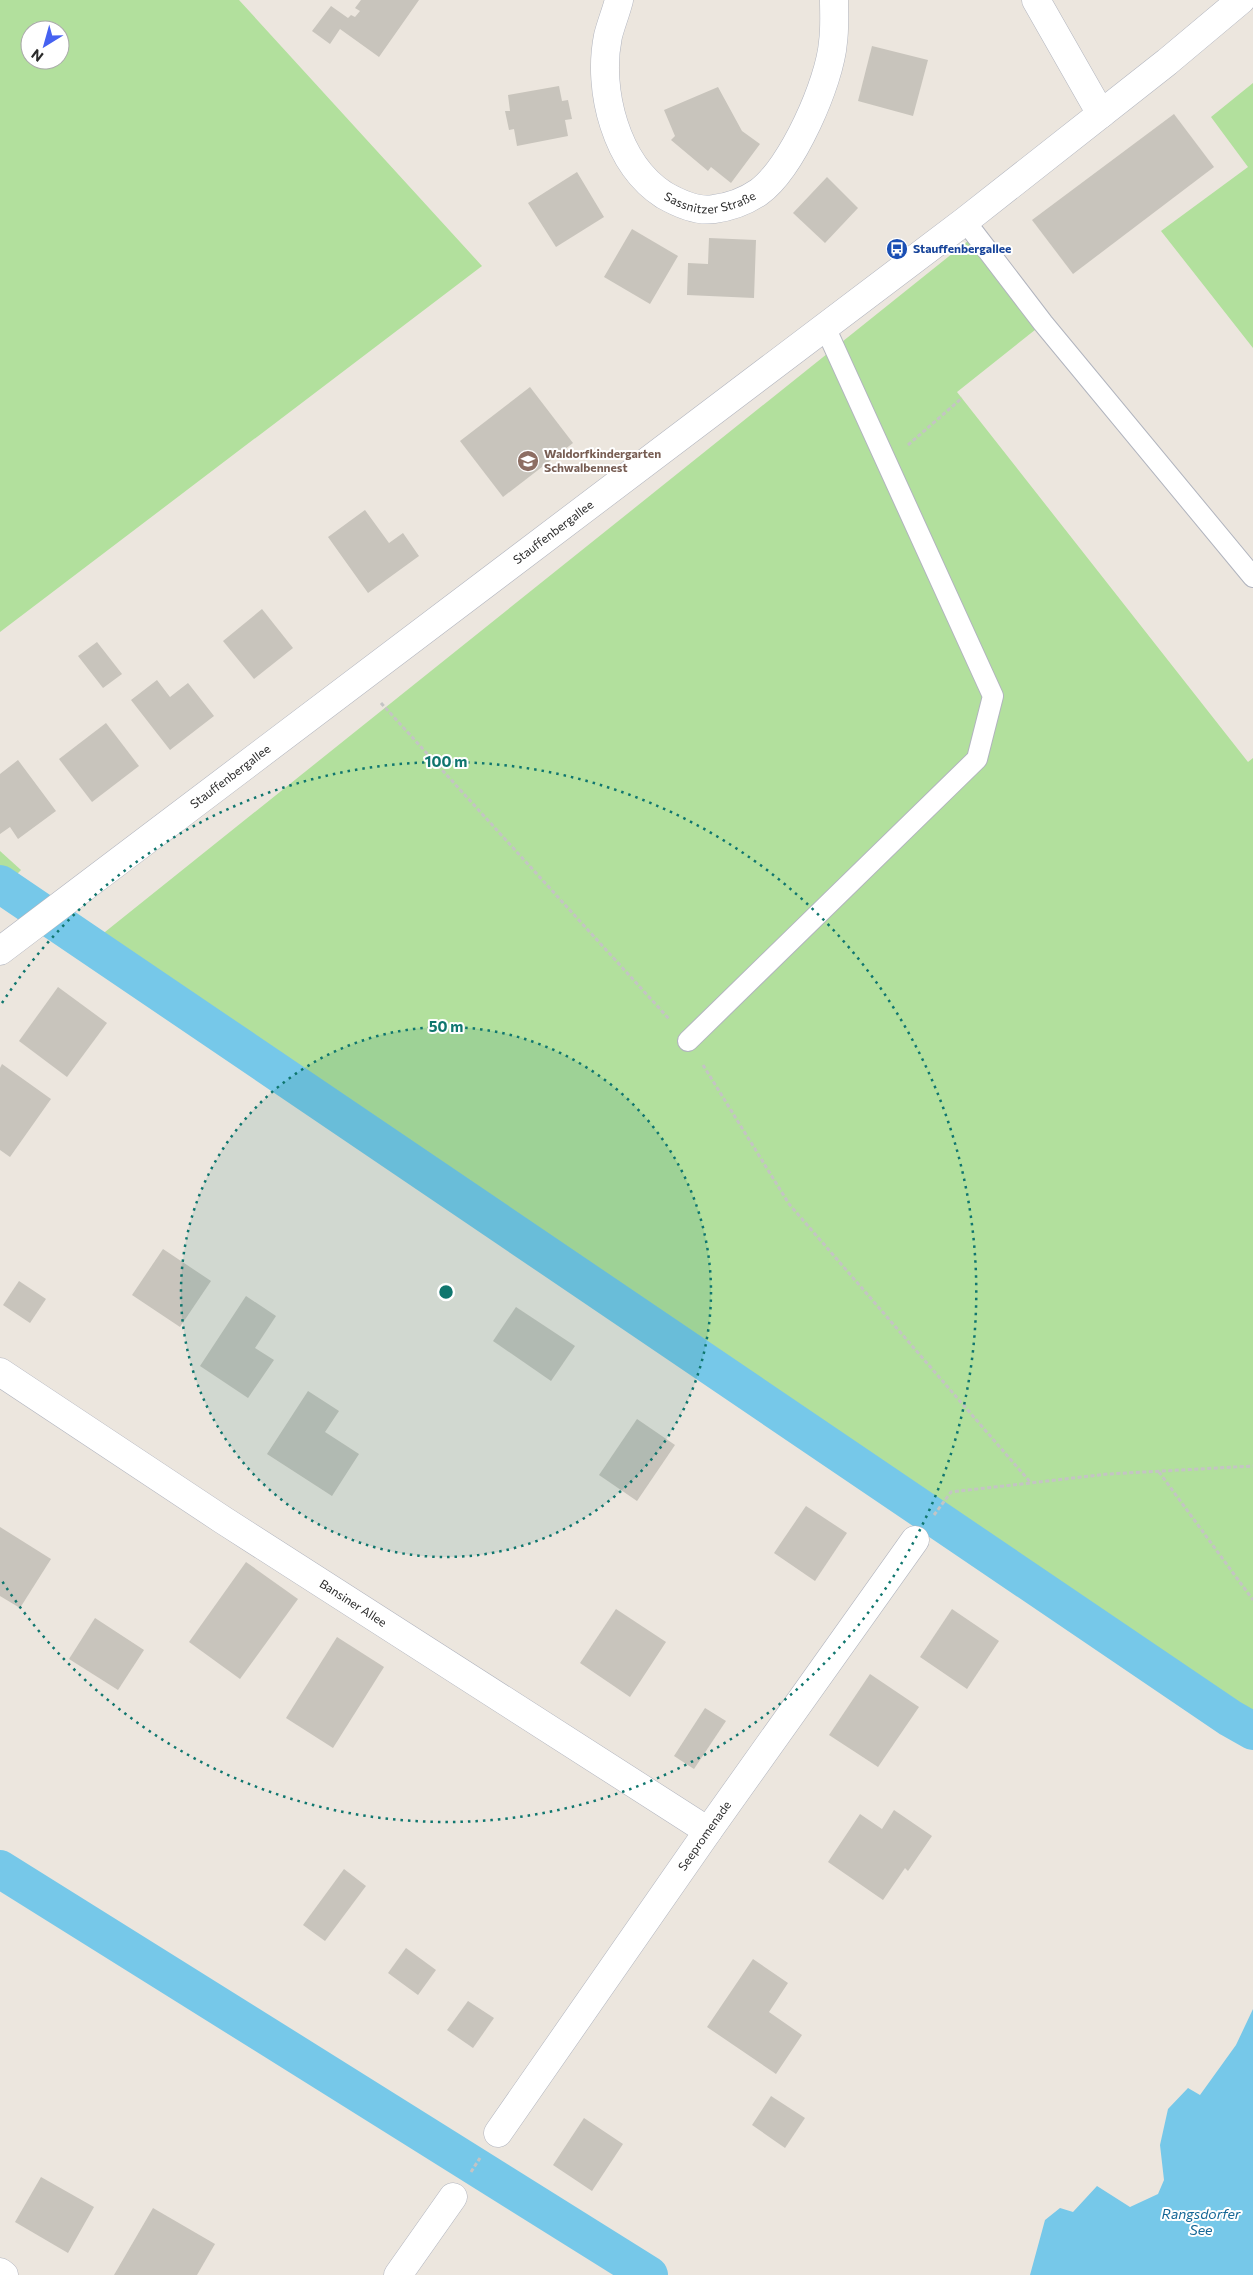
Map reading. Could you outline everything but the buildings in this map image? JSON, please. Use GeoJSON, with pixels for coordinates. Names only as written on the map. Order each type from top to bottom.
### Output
{"type":"FeatureCollection","features":[{"type":"Feature","properties":{"kind":"street","name":"Sassnitzer Straße"},"geometry":{"type":"LineString","coordinates":[[619,0],[608,37],[606,76],[611,118],[614,126],[631,164],[654,188],[679,204],[712,210],[737,204],[760,191],[784,164],[806,127],[823,81],[833,43],[834,0]]}},
{"type":"Feature","properties":{"kind":"street"},"geometry":{"type":"LineString","coordinates":[[1036,0],[1101,114]]}},
{"type":"Feature","properties":{"kind":"street","name":"Stauffenbergallee"},"geometry":{"type":"LineString","coordinates":[[2,950],[359,678],[657,456],[966,221],[1167,62],[1241,0]]}},
{"type":"Feature","properties":{"kind":"street","name":"Bansiner Allee"},"geometry":{"type":"LineString","coordinates":[[0,1372],[223,1520],[708,1831]]}},
{"type":"Feature","properties":{"kind":"street","name":"Seepromenade"},"geometry":{"type":"LineString","coordinates":[[498,2133],[708,1831],[916,1540]]}},
{"type":"Feature","properties":{"kind":"street"},"geometry":{"type":"LineString","coordinates":[[398,2275],[453,2197]]}},
{"type":"Feature","properties":{"kind":"street"},"geometry":{"type":"LineString","coordinates":[[0,2272],[4,2275]]}},
{"type":"Feature","properties":{"kind":"lane"},"geometry":{"type":"LineString","coordinates":[[966,221],[1043,323],[1253,577]]}},
{"type":"Feature","properties":{"kind":"lane"},"geometry":{"type":"LineString","coordinates":[[688,1041],[977,758],[993,696],[826,327]]}},
{"type":"Feature","properties":{"kind":"path"},"geometry":{"type":"LineString","coordinates":[[887,463],[962,398]]}},
{"type":"Feature","properties":{"kind":"path"},"geometry":{"type":"LineString","coordinates":[[359,678],[688,1041],[789,1204],[1032,1483]]}},
{"type":"Feature","properties":{"kind":"path"},"geometry":{"type":"LineString","coordinates":[[951,1492],[1108,1474],[1253,1466]]}},
{"type":"Feature","properties":{"kind":"path"},"geometry":{"type":"LineString","coordinates":[[1159,1472],[1253,1600]]}},
{"type":"Feature","properties":{"kind":"path"},"geometry":{"type":"LineString","coordinates":[[453,2197],[498,2133]]}},
{"type":"Feature","properties":{"kind":"green space"},"geometry":{"type":"Polygon","coordinates":[[[0,0],[239,0],[482,266],[0,632],[0,0]]]}},
{"type":"Feature","properties":{"kind":"green space"},"geometry":{"type":"Polygon","coordinates":[[[1253,83],[1253,348],[1161,231],[1248,167],[1211,117],[1253,83]]]}},
{"type":"Feature","properties":{"kind":"green space"},"geometry":{"type":"Polygon","coordinates":[[[983,229],[1050,318],[957,392],[1248,762],[1253,758],[1253,1735],[90,944],[983,229]]]}},
{"type":"Feature","properties":{"kind":"green space"},"geometry":{"type":"Polygon","coordinates":[[[0,851],[21,870],[0,892],[0,851]]]}},
{"type":"Feature","properties":{"kind":"water","name":"Rangsdorfer See"},"geometry":{"type":"Polygon","coordinates":[[[1253,2009],[1253,2275],[1030,2275],[1045,2220],[1060,2208],[1073,2212],[1097,2186],[1130,2207],[1158,2194],[1164,2180],[1160,2145],[1168,2109],[1188,2088],[1200,2095],[1236,2045],[1253,2009]]]}},
{"type":"Feature","properties":{"kind":"waterway"},"geometry":{"type":"LineString","coordinates":[[0,884],[1230,1718],[1253,1731]]}},
{"type":"Feature","properties":{"kind":"waterway"},"geometry":{"type":"LineString","coordinates":[[0,1869],[649,2275]]}},
{"type":"Feature","properties":{"kind":"place","name":"Stauffenbergallee"},"geometry":{"type":"Point","coordinates":[897,249]}},
{"type":"Feature","properties":{"kind":"place","name":"Waldorfkindergarten Schwalbennest"},"geometry":{"type":"Point","coordinates":[528,461]}}]}
